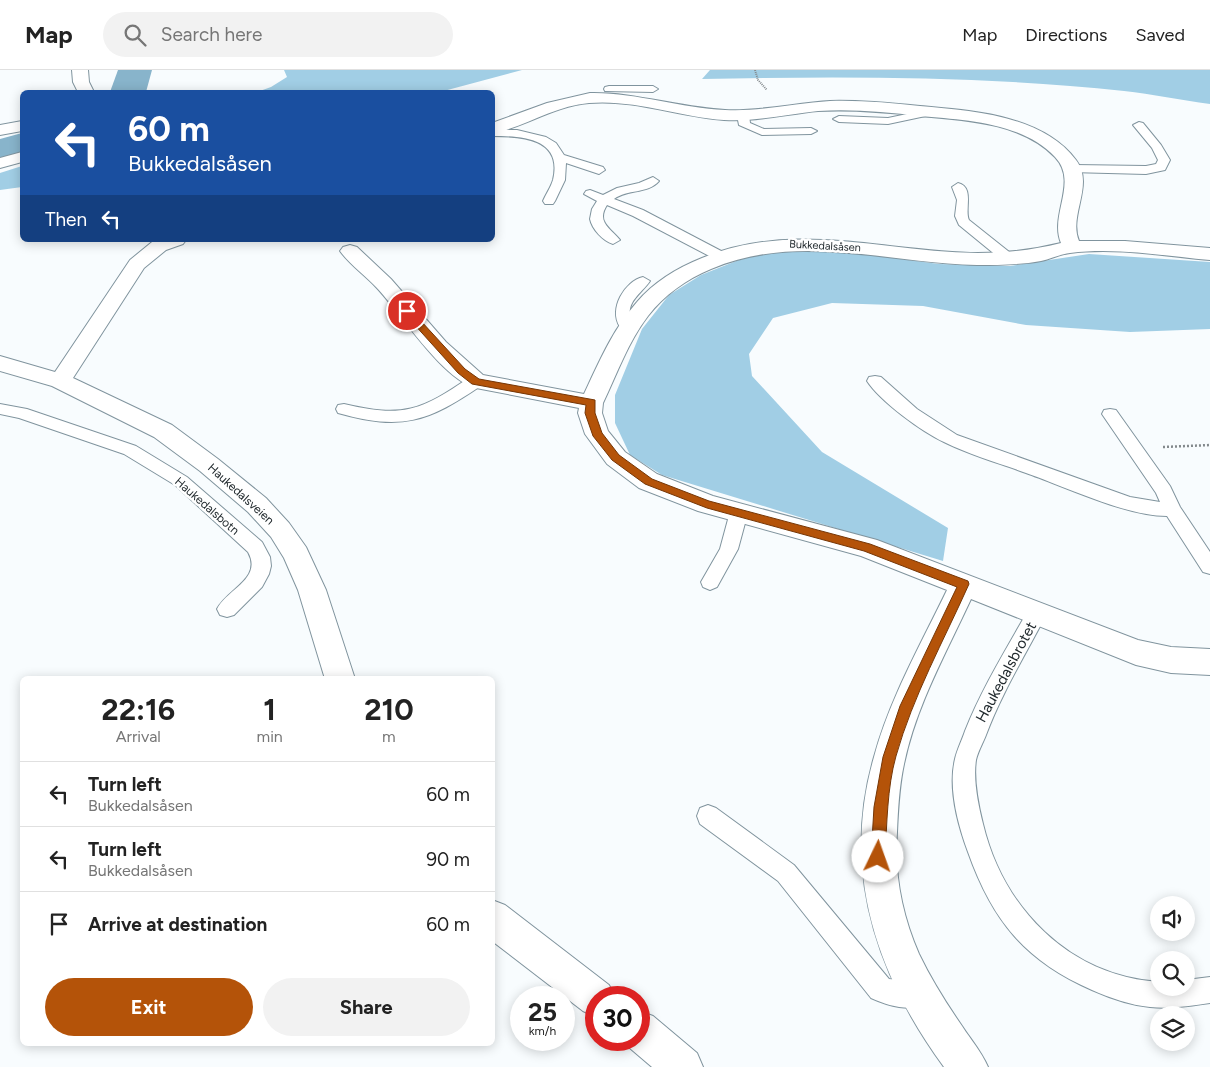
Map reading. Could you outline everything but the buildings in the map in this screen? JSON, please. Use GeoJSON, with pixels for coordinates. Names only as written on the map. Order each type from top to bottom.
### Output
{"type":"FeatureCollection","features":[{"type":"Feature","properties":{"kind":"street"},"geometry":{"type":"LineString","coordinates":[[80,70],[81,82],[85,90]]}},
{"type":"Feature","properties":{"kind":"street"},"geometry":{"type":"LineString","coordinates":[[495,128],[572,100],[592,98],[618,99],[702,112],[743,115],[830,106],[880,106],[997,121],[1020,128],[1049,143],[1061,153],[1074,169],[1075,181],[1065,233],[1072,247]]}},
{"type":"Feature","properties":{"kind":"street"},"geometry":{"type":"LineString","coordinates":[[0,130],[20,126]]}},
{"type":"Feature","properties":{"kind":"street"},"geometry":{"type":"LineString","coordinates":[[0,163],[20,158]]}},
{"type":"Feature","properties":{"kind":"street"},"geometry":{"type":"LineString","coordinates":[[60,381],[136,264],[159,246],[170,242]]}},
{"type":"Feature","properties":{"kind":"street","name":"Bukkedalsåsen"},"geometry":{"type":"LineString","coordinates":[[591,403],[632,326],[650,300],[681,276],[720,256],[765,246],[814,244],[943,258],[1008,258],[1042,254],[1072,247],[1128,247],[1210,254]]}},
{"type":"Feature","properties":{"kind":"street"},"geometry":{"type":"LineString","coordinates":[[350,251],[383,282],[455,365],[476,381],[591,403],[590,413],[597,434],[616,458],[648,481],[707,504],[866,547],[964,584],[907,706],[889,757],[881,807],[878,857],[884,903],[897,949],[919,995],[951,1045],[968,1067]]}},
{"type":"Feature","properties":{"kind":"street","name":"Haukedalsveien"},"geometry":{"type":"LineString","coordinates":[[0,363],[60,381],[163,432],[210,465],[262,511],[280,530],[296,554],[312,590],[339,676]]}},
{"type":"Feature","properties":{"kind":"street","name":"Haukedalsbrotet"},"geometry":{"type":"LineString","coordinates":[[964,584],[1136,652],[1171,660],[1210,662]]}},
{"type":"Feature","properties":{"kind":"street"},"geometry":{"type":"LineString","coordinates":[[495,920],[585,990]]}},
{"type":"Feature","properties":{"kind":"street"},"geometry":{"type":"LineString","coordinates":[[650,1039],[683,1067]]}},
{"type":"Feature","properties":{"kind":"lane"},"geometry":{"type":"LineString","coordinates":[[592,98],[628,77]]}},
{"type":"Feature","properties":{"kind":"lane"},"geometry":{"type":"LineString","coordinates":[[609,89],[653,89]]}},
{"type":"Feature","properties":{"kind":"lane"},"geometry":{"type":"LineString","coordinates":[[840,119],[888,121],[931,112]]}},
{"type":"Feature","properties":{"kind":"lane"},"geometry":{"type":"LineString","coordinates":[[743,115],[745,124],[762,132],[812,131]]}},
{"type":"Feature","properties":{"kind":"lane"},"geometry":{"type":"LineString","coordinates":[[1074,169],[1146,170],[1161,167],[1164,160],[1158,147],[1139,125]]}},
{"type":"Feature","properties":{"kind":"lane"},"geometry":{"type":"LineString","coordinates":[[495,133],[534,137],[546,141],[556,149],[560,157],[559,180],[548,201]]}},
{"type":"Feature","properties":{"kind":"lane"},"geometry":{"type":"LineString","coordinates":[[560,157],[599,170]]}},
{"type":"Feature","properties":{"kind":"lane"},"geometry":{"type":"LineString","coordinates":[[614,240],[598,225],[596,220],[598,210],[614,192],[644,187],[653,180]]}},
{"type":"Feature","properties":{"kind":"lane"},"geometry":{"type":"LineString","coordinates":[[958,187],[963,200],[961,216],[964,222],[1008,258]]}},
{"type":"Feature","properties":{"kind":"lane"},"geometry":{"type":"LineString","coordinates":[[590,194],[638,213],[720,256]]}},
{"type":"Feature","properties":{"kind":"lane"},"geometry":{"type":"LineString","coordinates":[[632,326],[625,324],[622,318],[622,309],[625,300],[643,281]]}},
{"type":"Feature","properties":{"kind":"lane"},"geometry":{"type":"LineString","coordinates":[[344,409],[372,416],[409,416],[424,413],[443,404],[476,381]]}},
{"type":"Feature","properties":{"kind":"lane"},"geometry":{"type":"LineString","coordinates":[[874,381],[910,414],[930,428],[951,439],[1128,503],[1155,509],[1172,509]]}},
{"type":"Feature","properties":{"kind":"lane","name":"Haukedalsbotn"},"geometry":{"type":"LineString","coordinates":[[0,409],[20,413],[130,450],[181,480],[255,547],[262,556],[262,564],[254,584],[226,609]]}},
{"type":"Feature","properties":{"kind":"lane"},"geometry":{"type":"LineString","coordinates":[[1110,414],[1164,491],[1172,509],[1210,567]]}},
{"type":"Feature","properties":{"kind":"lane"},"geometry":{"type":"LineString","coordinates":[[710,582],[723,565],[730,550],[739,512]]}},
{"type":"Feature","properties":{"kind":"lane","name":"Haukedalsbrotet"},"geometry":{"type":"LineString","coordinates":[[1037,613],[983,712],[965,761],[965,797],[974,836],[988,875],[1010,914],[1038,943],[1070,967],[1107,983],[1143,993],[1185,994],[1210,990]]}},
{"type":"Feature","properties":{"kind":"lane"},"geometry":{"type":"LineString","coordinates":[[708,816],[786,873],[814,904],[880,989],[894,994],[919,995]]}},
{"type":"Feature","properties":{"kind":"path"},"geometry":{"type":"LineString","coordinates":[[1135,449],[1210,445]]}},
{"type":"Feature","properties":{"kind":"shaded area"},"geometry":{"type":"Polygon","coordinates":[[[284,70],[522,70],[447,90],[263,90],[287,77],[284,70]]]}},
{"type":"Feature","properties":{"kind":"shaded area"},"geometry":{"type":"Polygon","coordinates":[[[710,70],[1210,70],[1210,104],[1124,91],[1019,82],[913,78],[702,79],[710,70]]]}},
{"type":"Feature","properties":{"kind":"shaded area"},"geometry":{"type":"Polygon","coordinates":[[[20,167],[20,187],[0,190],[0,173],[20,167]]]}},
{"type":"Feature","properties":{"kind":"shaded area"},"geometry":{"type":"Polygon","coordinates":[[[826,249],[939,264],[1010,266],[1089,254],[1210,262],[1210,329],[1130,332],[1026,325],[923,306],[832,303],[773,318],[749,354],[752,376],[822,452],[948,528],[943,561],[662,475],[630,455],[615,423],[615,395],[642,329],[669,295],[701,275],[759,252],[826,249]]]}},
{"type":"Feature","properties":{"kind":"waterway"},"geometry":{"type":"LineString","coordinates":[[129,90],[135,70]]}},
{"type":"Feature","properties":{"kind":"waterway"},"geometry":{"type":"LineString","coordinates":[[0,151],[20,146]]}},
{"type":"Feature","properties":{"kind":"route"},"geometry":{"type":"LineString","coordinates":[[407,311],[461,371],[476,381],[591,403],[590,413],[592,422],[597,434],[605,445],[616,458],[648,481],[707,504],[866,547],[964,584],[907,706],[889,757],[881,807],[878,857]]}}]}
